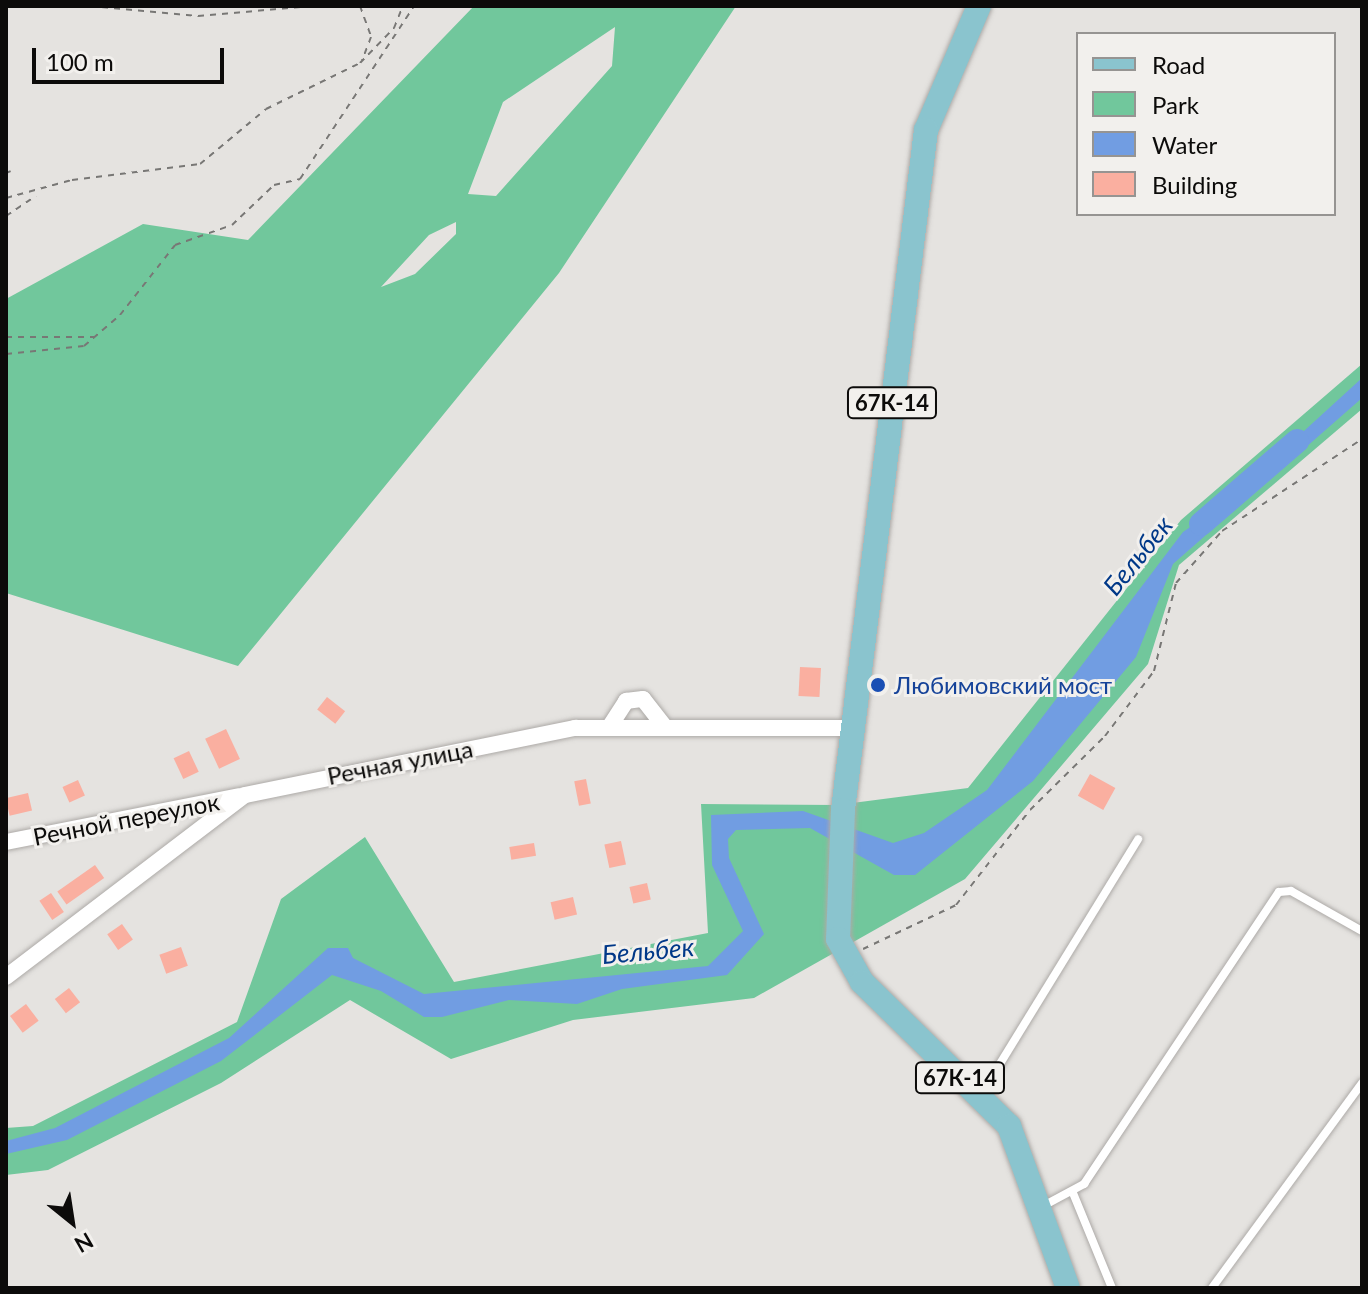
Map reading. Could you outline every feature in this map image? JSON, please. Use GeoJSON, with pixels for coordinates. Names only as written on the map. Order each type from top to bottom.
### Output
{"type":"FeatureCollection","features":[{"type":"Feature","properties":{"kind":"main road","name":"67К-14"},"geometry":{"type":"LineString","coordinates":[[979,6],[926,130],[843,810],[837,884],[838,939],[862,982],[1009,1126],[1068,1288]]}},
{"type":"Feature","properties":{"kind":"street"},"geometry":{"type":"LineString","coordinates":[[610,726],[626,701],[643,699],[663,725]]}},
{"type":"Feature","properties":{"kind":"street","name":"Речная улица"},"geometry":{"type":"LineString","coordinates":[[6,977],[245,795],[610,726],[855,728]]}},
{"type":"Feature","properties":{"kind":"street","name":"Речной переулок"},"geometry":{"type":"LineString","coordinates":[[6,842],[245,795]]}},
{"type":"Feature","properties":{"kind":"lane"},"geometry":{"type":"LineString","coordinates":[[980,1098],[999,1056],[1138,839]]}},
{"type":"Feature","properties":{"kind":"lane"},"geometry":{"type":"LineString","coordinates":[[1039,1208],[1073,1193],[1279,892],[1291,891],[1362,931]]}},
{"type":"Feature","properties":{"kind":"lane"},"geometry":{"type":"LineString","coordinates":[[1212,1288],[1362,1083]]}},
{"type":"Feature","properties":{"kind":"lane"},"geometry":{"type":"LineString","coordinates":[[1073,1193],[1112,1288]]}},
{"type":"Feature","properties":{"kind":"path"},"geometry":{"type":"LineString","coordinates":[[90,6],[198,16],[313,6]]}},
{"type":"Feature","properties":{"kind":"path"},"geometry":{"type":"LineString","coordinates":[[360,6],[371,37],[360,63]]}},
{"type":"Feature","properties":{"kind":"path"},"geometry":{"type":"LineString","coordinates":[[6,198],[37,195],[95,177],[200,164],[266,109],[360,63],[394,28],[403,6]]}},
{"type":"Feature","properties":{"kind":"path"},"geometry":{"type":"LineString","coordinates":[[6,354],[72,350],[94,337],[175,245],[232,225],[274,185],[310,169],[414,6]]}},
{"type":"Feature","properties":{"kind":"path"},"geometry":{"type":"LineString","coordinates":[[6,173],[11,171]]}},
{"type":"Feature","properties":{"kind":"path"},"geometry":{"type":"LineString","coordinates":[[6,216],[37,195]]}},
{"type":"Feature","properties":{"kind":"path"},"geometry":{"type":"LineString","coordinates":[[6,337],[94,337]]}},
{"type":"Feature","properties":{"kind":"path"},"geometry":{"type":"LineString","coordinates":[[848,957],[956,905],[1154,671],[1176,583],[1222,531],[1362,439]]}},
{"type":"Feature","properties":{"kind":"green space"},"geometry":{"type":"Polygon","coordinates":[[[474,6],[736,6],[559,273],[238,666],[6,593],[6,299],[143,224],[248,240],[474,6]],[[615,27],[503,102],[468,194],[496,196],[612,66],[615,27]],[[456,222],[429,235],[381,287],[415,274],[456,234],[456,222]]]}},
{"type":"Feature","properties":{"kind":"green space"},"geometry":{"type":"Polygon","coordinates":[[[1362,364],[1362,409],[1179,565],[1148,664],[965,879],[754,998],[573,1020],[451,1059],[350,1000],[221,1083],[48,1170],[6,1175],[6,1128],[33,1126],[237,1022],[281,899],[365,837],[454,982],[708,933],[701,804],[837,805],[968,788],[1181,520],[1362,364]]]}},
{"type":"Feature","properties":{"kind":"water","name":"Бельбек"},"geometry":{"type":"Polygon","coordinates":[[[1362,378],[1362,398],[1173,564],[1136,657],[1033,781],[915,875],[894,875],[810,828],[736,830],[728,839],[729,858],[764,934],[727,975],[622,989],[577,1004],[509,1000],[442,1017],[424,1017],[381,991],[332,975],[221,1061],[67,1140],[6,1154],[6,1141],[55,1128],[229,1038],[328,948],[348,948],[353,958],[424,994],[708,966],[743,931],[712,865],[711,815],[803,811],[893,843],[924,833],[987,790],[1183,532],[1224,504],[1362,378]]]}},
{"type":"Feature","properties":{"kind":"building"},"geometry":{"type":"Polygon","coordinates":[[[800,667],[821,668],[819,697],[798,696],[800,667]]]}},
{"type":"Feature","properties":{"kind":"building"},"geometry":{"type":"Polygon","coordinates":[[[327,697],[345,711],[335,724],[317,710],[327,697]]]}},
{"type":"Feature","properties":{"kind":"building"},"geometry":{"type":"Polygon","coordinates":[[[226,729],[240,759],[219,769],[205,739],[226,729]]]}},
{"type":"Feature","properties":{"kind":"building"},"geometry":{"type":"Polygon","coordinates":[[[189,751],[199,772],[183,779],[174,758],[189,751]]]}},
{"type":"Feature","properties":{"kind":"building"},"geometry":{"type":"Polygon","coordinates":[[[1090,774],[1115,788],[1103,810],[1078,796],[1090,774]]]}},
{"type":"Feature","properties":{"kind":"building"},"geometry":{"type":"Polygon","coordinates":[[[586,779],[591,804],[579,806],[574,781],[586,779]]]}},
{"type":"Feature","properties":{"kind":"building"},"geometry":{"type":"Polygon","coordinates":[[[78,780],[85,796],[69,802],[62,787],[78,780]]]}},
{"type":"Feature","properties":{"kind":"building"},"geometry":{"type":"Polygon","coordinates":[[[28,793],[32,811],[10,816],[6,798],[28,793]]]}},
{"type":"Feature","properties":{"kind":"building"},"geometry":{"type":"Polygon","coordinates":[[[621,841],[626,864],[609,868],[604,845],[621,841]]]}},
{"type":"Feature","properties":{"kind":"building"},"geometry":{"type":"Polygon","coordinates":[[[534,843],[536,856],[511,860],[509,847],[534,843]]]}},
{"type":"Feature","properties":{"kind":"building"},"geometry":{"type":"Polygon","coordinates":[[[95,865],[104,878],[66,904],[57,891],[95,865]]]}},
{"type":"Feature","properties":{"kind":"building"},"geometry":{"type":"Polygon","coordinates":[[[647,883],[651,900],[633,904],[629,887],[647,883]]]}},
{"type":"Feature","properties":{"kind":"building"},"geometry":{"type":"Polygon","coordinates":[[[51,893],[64,912],[52,920],[39,901],[51,893]]]}},
{"type":"Feature","properties":{"kind":"building"},"geometry":{"type":"Polygon","coordinates":[[[573,897],[577,915],[555,920],[551,902],[573,897]]]}},
{"type":"Feature","properties":{"kind":"building"},"geometry":{"type":"Polygon","coordinates":[[[122,924],[133,940],[118,950],[107,934],[122,924]]]}},
{"type":"Feature","properties":{"kind":"building"},"geometry":{"type":"Polygon","coordinates":[[[181,947],[188,966],[166,974],[159,955],[181,947]]]}},
{"type":"Feature","properties":{"kind":"building"},"geometry":{"type":"Polygon","coordinates":[[[69,988],[80,1002],[66,1013],[55,999],[69,988]]]}},
{"type":"Feature","properties":{"kind":"building"},"geometry":{"type":"Polygon","coordinates":[[[26,1004],[39,1021],[23,1033],[10,1016],[26,1004]]]}},
{"type":"Feature","properties":{"kind":"waterway","name":"Бельбек"},"geometry":{"type":"LineString","coordinates":[[1201,524],[1297,441]]}},
{"type":"Feature","properties":{"kind":"place","name":"Любимовский мост"},"geometry":{"type":"Point","coordinates":[878,685]}}]}
